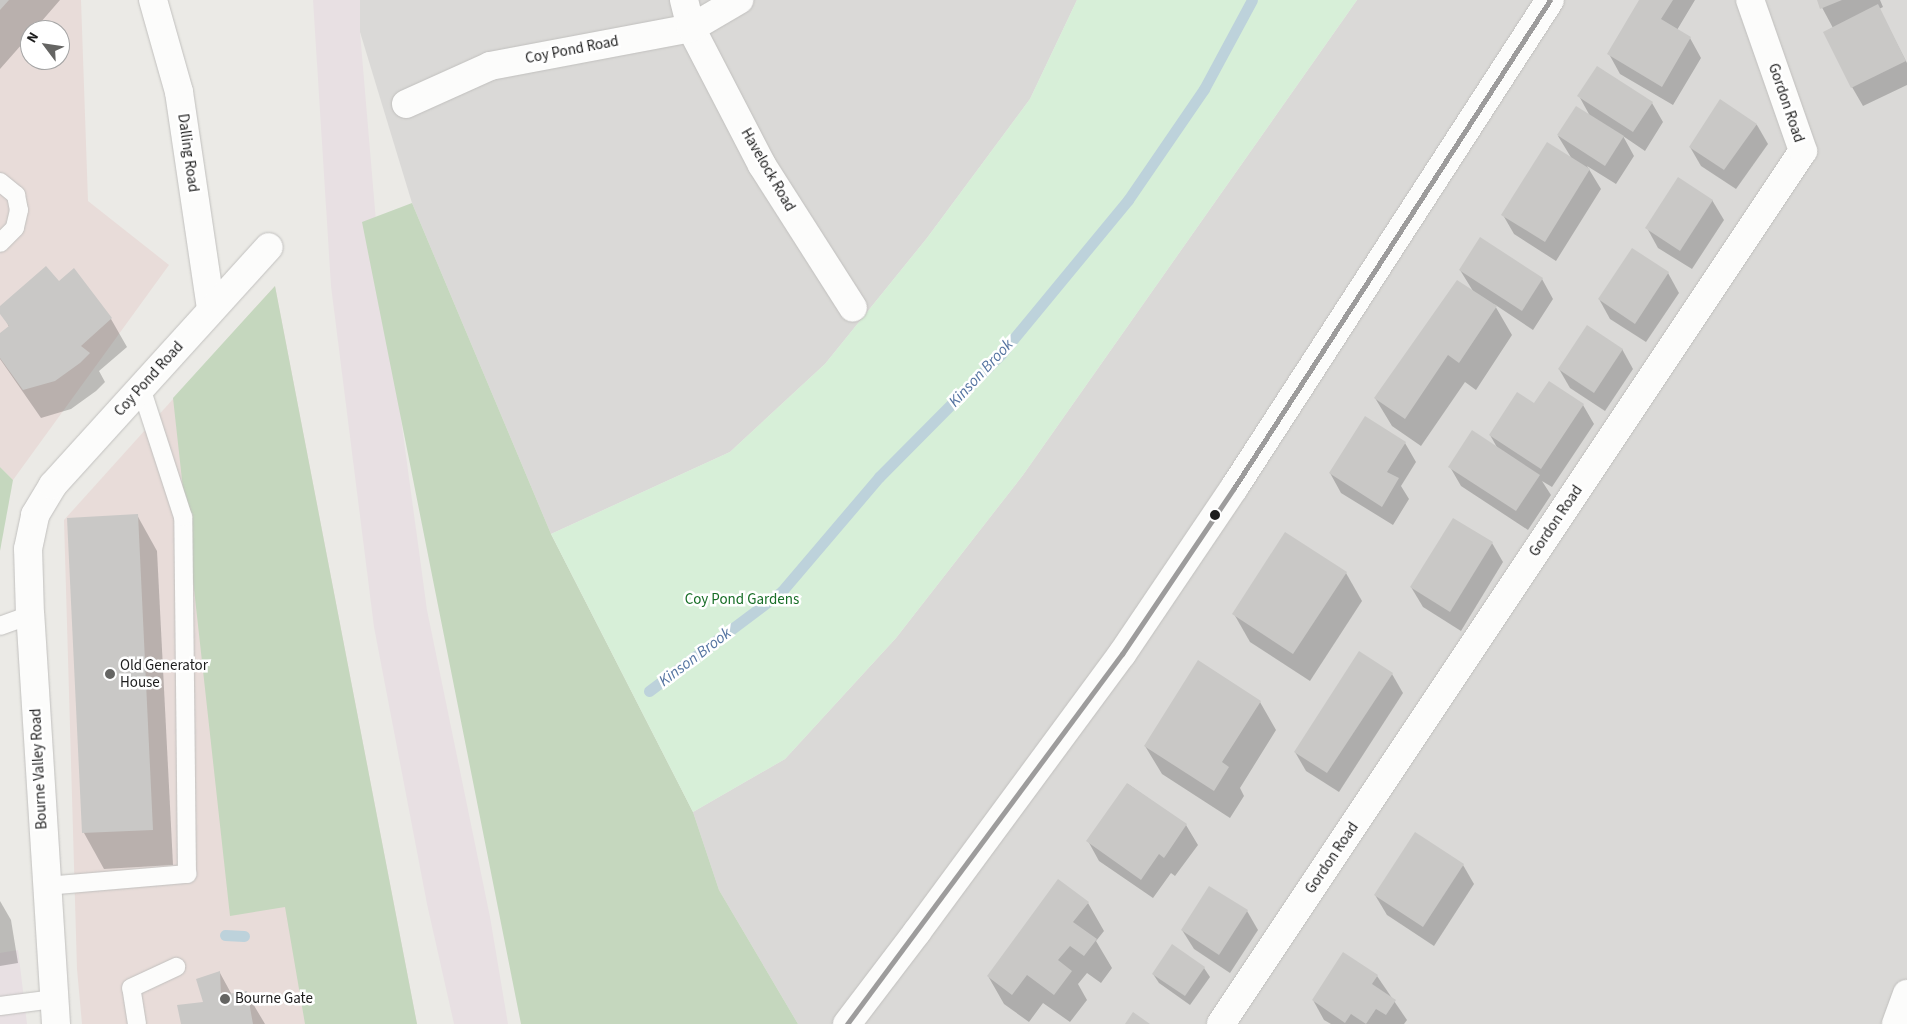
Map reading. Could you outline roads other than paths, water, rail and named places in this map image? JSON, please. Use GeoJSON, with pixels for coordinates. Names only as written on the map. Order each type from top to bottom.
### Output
{"type":"FeatureCollection","features":[{"type":"Feature","properties":{"kind":"street","name":"Dalling Road"},"geometry":{"type":"LineString","coordinates":[[153,0],[178,92],[211,309]]}},
{"type":"Feature","properties":{"kind":"street","name":"Havelock Road"},"geometry":{"type":"LineString","coordinates":[[684,0],[691,28],[762,165],[853,308]]}},
{"type":"Feature","properties":{"kind":"street","name":"Coy Pond Road"},"geometry":{"type":"LineString","coordinates":[[406,104],[490,66],[691,28],[739,0]]}},
{"type":"Feature","properties":{"kind":"street"},"geometry":{"type":"LineString","coordinates":[[846,1024],[923,924],[1122,654],[1234,488],[1550,0]]}},
{"type":"Feature","properties":{"kind":"street","name":"Gordon Road"},"geometry":{"type":"LineString","coordinates":[[1221,1024],[1803,152],[1750,0]]}},
{"type":"Feature","properties":{"kind":"street","name":"Coy Pond Road"},"geometry":{"type":"LineString","coordinates":[[36,515],[53,485],[269,246]]}},
{"type":"Feature","properties":{"kind":"street","name":"Bourne Valley Road"},"geometry":{"type":"LineString","coordinates":[[36,515],[28,548],[30,615],[54,1011]]}},
{"type":"Feature","properties":{"kind":"street"},"geometry":{"type":"LineString","coordinates":[[1896,1024],[1907,994]]}},
{"type":"Feature","properties":{"kind":"lane"},"geometry":{"type":"LineString","coordinates":[[0,182],[16,195],[19,210],[15,228],[0,243]]}},
{"type":"Feature","properties":{"kind":"lane"},"geometry":{"type":"LineString","coordinates":[[46,886],[186,874],[183,517],[141,388]]}},
{"type":"Feature","properties":{"kind":"lane"},"geometry":{"type":"LineString","coordinates":[[0,626],[30,615]]}},
{"type":"Feature","properties":{"kind":"lane"},"geometry":{"type":"LineString","coordinates":[[137,1024],[131,988],[176,967]]}},
{"type":"Feature","properties":{"kind":"lane"},"geometry":{"type":"LineString","coordinates":[[0,1006],[54,1011]]}},
{"type":"Feature","properties":{"kind":"waterway","name":"Kinson Brook"},"geometry":{"type":"LineString","coordinates":[[649,691],[782,591],[879,477],[1001,354],[1128,200],[1204,89],[1252,0]]}},
{"type":"Feature","properties":{"kind":"waterway","name":"Kinson Brook"},"geometry":{"type":"LineString","coordinates":[[225,935],[244,936]]}},
{"type":"Feature","properties":{"kind":"place","name":"Old Generator House"},"geometry":{"type":"Point","coordinates":[110,674]}},
{"type":"Feature","properties":{"kind":"place","name":"Bourne Gate"},"geometry":{"type":"Point","coordinates":[225,999]}},
{"type":"Feature","properties":{"kind":"park label","name":"Coy Pond Gardens"},"geometry":{"type":"Point","coordinates":[742,600]}}]}
